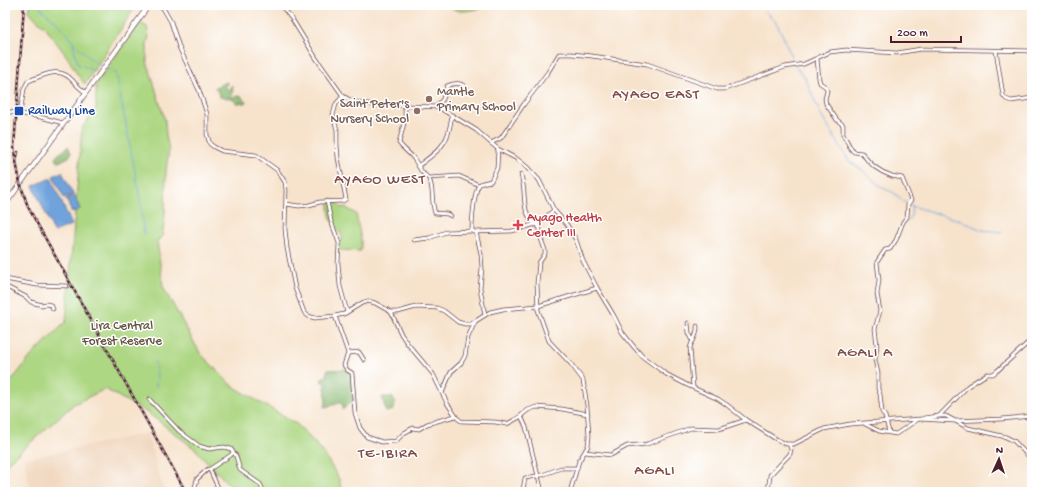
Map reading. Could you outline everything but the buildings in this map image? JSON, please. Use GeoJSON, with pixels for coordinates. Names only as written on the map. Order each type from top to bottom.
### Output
{"type":"FeatureCollection","features":[{"type":"Feature","properties":{"kind":"main road"},"geometry":{"type":"LineString","coordinates":[[5,205],[149,5]]}},
{"type":"Feature","properties":{"kind":"street"},"geometry":{"type":"LineString","coordinates":[[158,5],[163,8],[171,22],[179,47],[199,90],[207,114],[207,135],[210,144],[222,151],[256,155],[277,170],[285,182],[285,230],[287,248],[295,288],[300,305],[305,314],[312,318],[335,316],[347,312],[357,305],[368,301],[375,303],[391,312],[398,312],[416,307],[437,308],[444,311],[458,322],[471,324],[490,312],[502,308],[538,306],[597,288]]}},
{"type":"Feature","properties":{"kind":"street"},"geometry":{"type":"LineString","coordinates":[[281,5],[292,19],[316,58],[343,96],[359,103],[436,107],[476,130],[498,149],[517,159],[527,167],[540,180],[554,210],[576,240],[583,261],[626,337],[643,357],[666,374],[727,405],[746,420],[776,439],[789,444],[803,440],[813,433],[829,427],[939,416],[951,418],[968,428],[1014,441],[1032,460]]}},
{"type":"Feature","properties":{"kind":"street"},"geometry":{"type":"LineString","coordinates":[[491,143],[501,138],[559,54],[592,56],[647,64],[717,89],[725,89],[785,67],[804,64],[830,52],[846,50],[898,52],[921,49],[1032,51]]}},
{"type":"Feature","properties":{"kind":"street"},"geometry":{"type":"LineString","coordinates":[[996,51],[1006,99],[1011,101],[1032,98]]}},
{"type":"Feature","properties":{"kind":"street"},"geometry":{"type":"LineString","coordinates":[[817,59],[820,83],[826,87],[827,91],[825,99],[826,104],[843,125],[843,135],[846,138],[849,147],[854,152],[862,153],[866,160],[880,171],[894,177],[902,178],[911,200],[908,204],[907,217],[903,222],[893,245],[890,249],[885,250],[878,262],[879,280],[877,294],[880,311],[875,329],[877,345],[875,360],[878,373],[878,389],[882,412],[887,421],[889,432]]}},
{"type":"Feature","properties":{"kind":"street"},"geometry":{"type":"LineString","coordinates":[[20,113],[24,89],[28,81],[52,72],[64,74],[85,92]]}},
{"type":"Feature","properties":{"kind":"street"},"geometry":{"type":"LineString","coordinates":[[436,107],[443,99],[447,86],[450,84],[460,84],[465,87]]}},
{"type":"Feature","properties":{"kind":"street"},"geometry":{"type":"LineString","coordinates":[[286,204],[299,206],[309,205],[327,201],[343,201],[346,197],[336,144],[337,130],[333,119],[336,104],[343,96]]}},
{"type":"Feature","properties":{"kind":"street"},"geometry":{"type":"LineString","coordinates":[[405,106],[405,119],[399,143],[414,160],[421,171],[429,178],[435,213],[447,214],[451,216]]}},
{"type":"Feature","properties":{"kind":"street"},"geometry":{"type":"LineString","coordinates":[[5,111],[63,123]]}},
{"type":"Feature","properties":{"kind":"street"},"geometry":{"type":"LineString","coordinates":[[418,166],[438,151],[442,146],[448,135],[452,115]]}},
{"type":"Feature","properties":{"kind":"street"},"geometry":{"type":"LineString","coordinates":[[429,178],[459,176],[479,185],[492,181],[497,168],[498,149]]}},
{"type":"Feature","properties":{"kind":"street"},"geometry":{"type":"LineString","coordinates":[[521,174],[526,212],[528,217],[540,229],[540,236],[545,250],[545,254],[539,262],[537,283],[538,306],[542,321],[549,341],[571,364],[583,380],[588,414],[589,443],[577,468],[570,492]]}},
{"type":"Feature","properties":{"kind":"street"},"geometry":{"type":"LineString","coordinates":[[479,185],[474,212],[474,231],[482,268],[480,288],[485,315]]}},
{"type":"Feature","properties":{"kind":"street"},"geometry":{"type":"LineString","coordinates":[[327,201],[338,243],[340,286],[347,312]]}},
{"type":"Feature","properties":{"kind":"street"},"geometry":{"type":"LineString","coordinates":[[414,240],[429,238],[446,232],[512,231],[536,224],[545,219],[554,210]]}},
{"type":"Feature","properties":{"kind":"street"},"geometry":{"type":"LineString","coordinates":[[5,279],[37,285],[67,286]]}},
{"type":"Feature","properties":{"kind":"street"},"geometry":{"type":"LineString","coordinates":[[5,286],[26,297],[31,302],[42,305],[51,305],[53,309]]}},
{"type":"Feature","properties":{"kind":"street"},"geometry":{"type":"LineString","coordinates":[[391,312],[404,338],[433,374],[455,416],[461,421],[495,422],[507,424],[536,406],[588,414]]}},
{"type":"Feature","properties":{"kind":"street"},"geometry":{"type":"LineString","coordinates":[[335,316],[348,353],[344,366],[347,370],[352,372],[355,413],[360,428],[367,437],[382,442],[396,441],[404,433],[413,428],[419,429],[427,424],[455,416]]}},
{"type":"Feature","properties":{"kind":"street"},"geometry":{"type":"LineString","coordinates":[[442,392],[452,370],[460,364],[465,356],[468,337],[475,322]]}},
{"type":"Feature","properties":{"kind":"street"},"geometry":{"type":"LineString","coordinates":[[688,323],[689,333],[693,341]]}},
{"type":"Feature","properties":{"kind":"street"},"geometry":{"type":"LineString","coordinates":[[693,387],[690,348],[697,334],[697,326]]}},
{"type":"Feature","properties":{"kind":"street"},"geometry":{"type":"LineString","coordinates":[[939,416],[968,386],[987,374],[993,374],[1032,339]]}},
{"type":"Feature","properties":{"kind":"street"},"geometry":{"type":"LineString","coordinates":[[348,353],[359,352],[364,360]]}},
{"type":"Feature","properties":{"kind":"street"},"geometry":{"type":"LineString","coordinates":[[149,399],[179,431],[199,446],[209,449],[227,447],[234,454],[240,470],[260,484],[264,492]]}},
{"type":"Feature","properties":{"kind":"street"},"geometry":{"type":"LineString","coordinates":[[521,416],[524,420],[542,492]]}},
{"type":"Feature","properties":{"kind":"street"},"geometry":{"type":"LineString","coordinates":[[865,424],[879,431],[896,434],[904,430],[912,422],[920,419],[954,421],[1032,416]]}},
{"type":"Feature","properties":{"kind":"street"},"geometry":{"type":"LineString","coordinates":[[585,452],[612,455],[627,446],[647,444],[691,428],[719,429],[746,420]]}},
{"type":"Feature","properties":{"kind":"street"},"geometry":{"type":"LineString","coordinates":[[768,492],[770,475],[790,454],[791,450],[789,444]]}},
{"type":"Feature","properties":{"kind":"street"},"geometry":{"type":"LineString","coordinates":[[194,492],[196,479],[205,471],[234,454]]}},
{"type":"Feature","properties":{"kind":"street"},"geometry":{"type":"LineString","coordinates":[[523,490],[525,479],[539,476],[561,468],[577,468]]}},
{"type":"Feature","properties":{"kind":"street"},"geometry":{"type":"LineString","coordinates":[[210,469],[220,492]]}},
{"type":"Feature","properties":{"kind":"shaded area"},"geometry":{"type":"Polygon","coordinates":[[[147,433],[164,492],[31,492],[24,459],[147,433]]]}},
{"type":"Feature","properties":{"kind":"green space"},"geometry":{"type":"Polygon","coordinates":[[[30,5],[128,5],[128,7],[134,9],[85,84],[45,27],[29,11],[30,5]]]}},
{"type":"Feature","properties":{"kind":"green space"},"geometry":{"type":"Polygon","coordinates":[[[447,5],[491,5],[475,10],[463,11],[447,5]]]}},
{"type":"Feature","properties":{"kind":"green space","name":"Lira Central Forest Reserve"},"geometry":{"type":"Polygon","coordinates":[[[140,23],[147,27],[149,36],[147,44],[147,61],[165,120],[169,150],[166,171],[165,214],[162,238],[157,240],[163,287],[200,353],[231,385],[298,425],[323,452],[339,479],[342,492],[236,492],[195,449],[148,413],[105,389],[74,404],[5,465],[5,389],[32,355],[66,322],[82,128],[96,109],[96,84],[140,23]]]}},
{"type":"Feature","properties":{"kind":"green space"},"geometry":{"type":"Polygon","coordinates":[[[227,82],[226,89],[228,90],[232,85],[233,88],[231,90],[233,91],[231,98],[241,96],[246,102],[244,104],[241,102],[237,104],[231,99],[219,97],[215,87],[227,82]]]}},
{"type":"Feature","properties":{"kind":"green space"},"geometry":{"type":"Polygon","coordinates":[[[68,146],[71,153],[69,157],[59,162],[55,159],[57,155],[68,146]]]}},
{"type":"Feature","properties":{"kind":"green space"},"geometry":{"type":"Polygon","coordinates":[[[329,202],[336,202],[342,208],[345,207],[356,214],[361,240],[361,251],[339,250],[339,240],[342,241],[342,236],[330,217],[329,202]]]}},
{"type":"Feature","properties":{"kind":"green space"},"geometry":{"type":"Polygon","coordinates":[[[351,369],[353,403],[348,404],[343,410],[343,405],[340,403],[325,407],[325,383],[321,381],[323,377],[327,377],[327,370],[351,369]]]}},
{"type":"Feature","properties":{"kind":"green space"},"geometry":{"type":"Polygon","coordinates":[[[382,397],[392,397],[395,401],[394,410],[386,412],[382,397]]]}},
{"type":"Feature","properties":{"kind":"water"},"geometry":{"type":"Polygon","coordinates":[[[62,172],[73,194],[64,198],[53,176],[62,172]]]}},
{"type":"Feature","properties":{"kind":"water"},"geometry":{"type":"Polygon","coordinates":[[[51,178],[72,225],[54,232],[33,186],[51,178]]]}},
{"type":"Feature","properties":{"kind":"water"},"geometry":{"type":"Polygon","coordinates":[[[74,195],[80,209],[72,213],[66,199],[74,195]]]}},
{"type":"Feature","properties":{"kind":"waterway"},"geometry":{"type":"LineString","coordinates":[[37,5],[67,33],[73,42],[78,64],[94,71]]}},
{"type":"Feature","properties":{"kind":"waterway"},"geometry":{"type":"LineString","coordinates":[[759,5],[776,22],[794,64]]}},
{"type":"Feature","properties":{"kind":"waterway"},"geometry":{"type":"LineString","coordinates":[[73,42],[95,63],[101,66]]}},
{"type":"Feature","properties":{"kind":"waterway"},"geometry":{"type":"LineString","coordinates":[[796,67],[804,76],[822,117],[849,161],[862,170],[881,187],[894,193],[906,203]]}},
{"type":"Feature","properties":{"kind":"waterway"},"geometry":{"type":"LineString","coordinates":[[106,68],[116,73],[140,198],[144,234]]}},
{"type":"Feature","properties":{"kind":"waterway"},"geometry":{"type":"LineString","coordinates":[[908,221],[911,216],[912,205],[909,205]]}},
{"type":"Feature","properties":{"kind":"waterway"},"geometry":{"type":"LineString","coordinates":[[912,206],[959,220],[982,230],[1002,232]]}},
{"type":"Feature","properties":{"kind":"waterway"},"geometry":{"type":"LineString","coordinates":[[155,361],[157,376],[156,386]]}},
{"type":"Feature","properties":{"kind":"railway"},"geometry":{"type":"LineString","coordinates":[[15,159],[14,147],[24,5]]}},
{"type":"Feature","properties":{"kind":"railway"},"geometry":{"type":"LineString","coordinates":[[18,152],[16,161],[20,183],[28,207],[186,492]]}},
{"type":"Feature","properties":{"kind":"place","name":"Mantle Primary School"},"geometry":{"type":"Point","coordinates":[429,99]}},
{"type":"Feature","properties":{"kind":"place","name":"Railway Line"},"geometry":{"type":"Point","coordinates":[19,111]}},
{"type":"Feature","properties":{"kind":"place","name":"Saint Peter's Nursery School"},"geometry":{"type":"Point","coordinates":[417,111]}},
{"type":"Feature","properties":{"kind":"place","name":"Ayago Health Center III"},"geometry":{"type":"Point","coordinates":[518,225]}},
{"type":"Feature","properties":{"kind":"district","name":"AYAGO EAST"},"geometry":{"type":"Point","coordinates":[656,95]}},
{"type":"Feature","properties":{"kind":"district","name":"AYAGO WEST"},"geometry":{"type":"Point","coordinates":[380,180]}},
{"type":"Feature","properties":{"kind":"district","name":"AGALI A"},"geometry":{"type":"Point","coordinates":[865,353]}},
{"type":"Feature","properties":{"kind":"district","name":"TE-IBIRA"},"geometry":{"type":"Point","coordinates":[388,454]}},
{"type":"Feature","properties":{"kind":"district","name":"AGALI"},"geometry":{"type":"Point","coordinates":[655,471]}}]}
